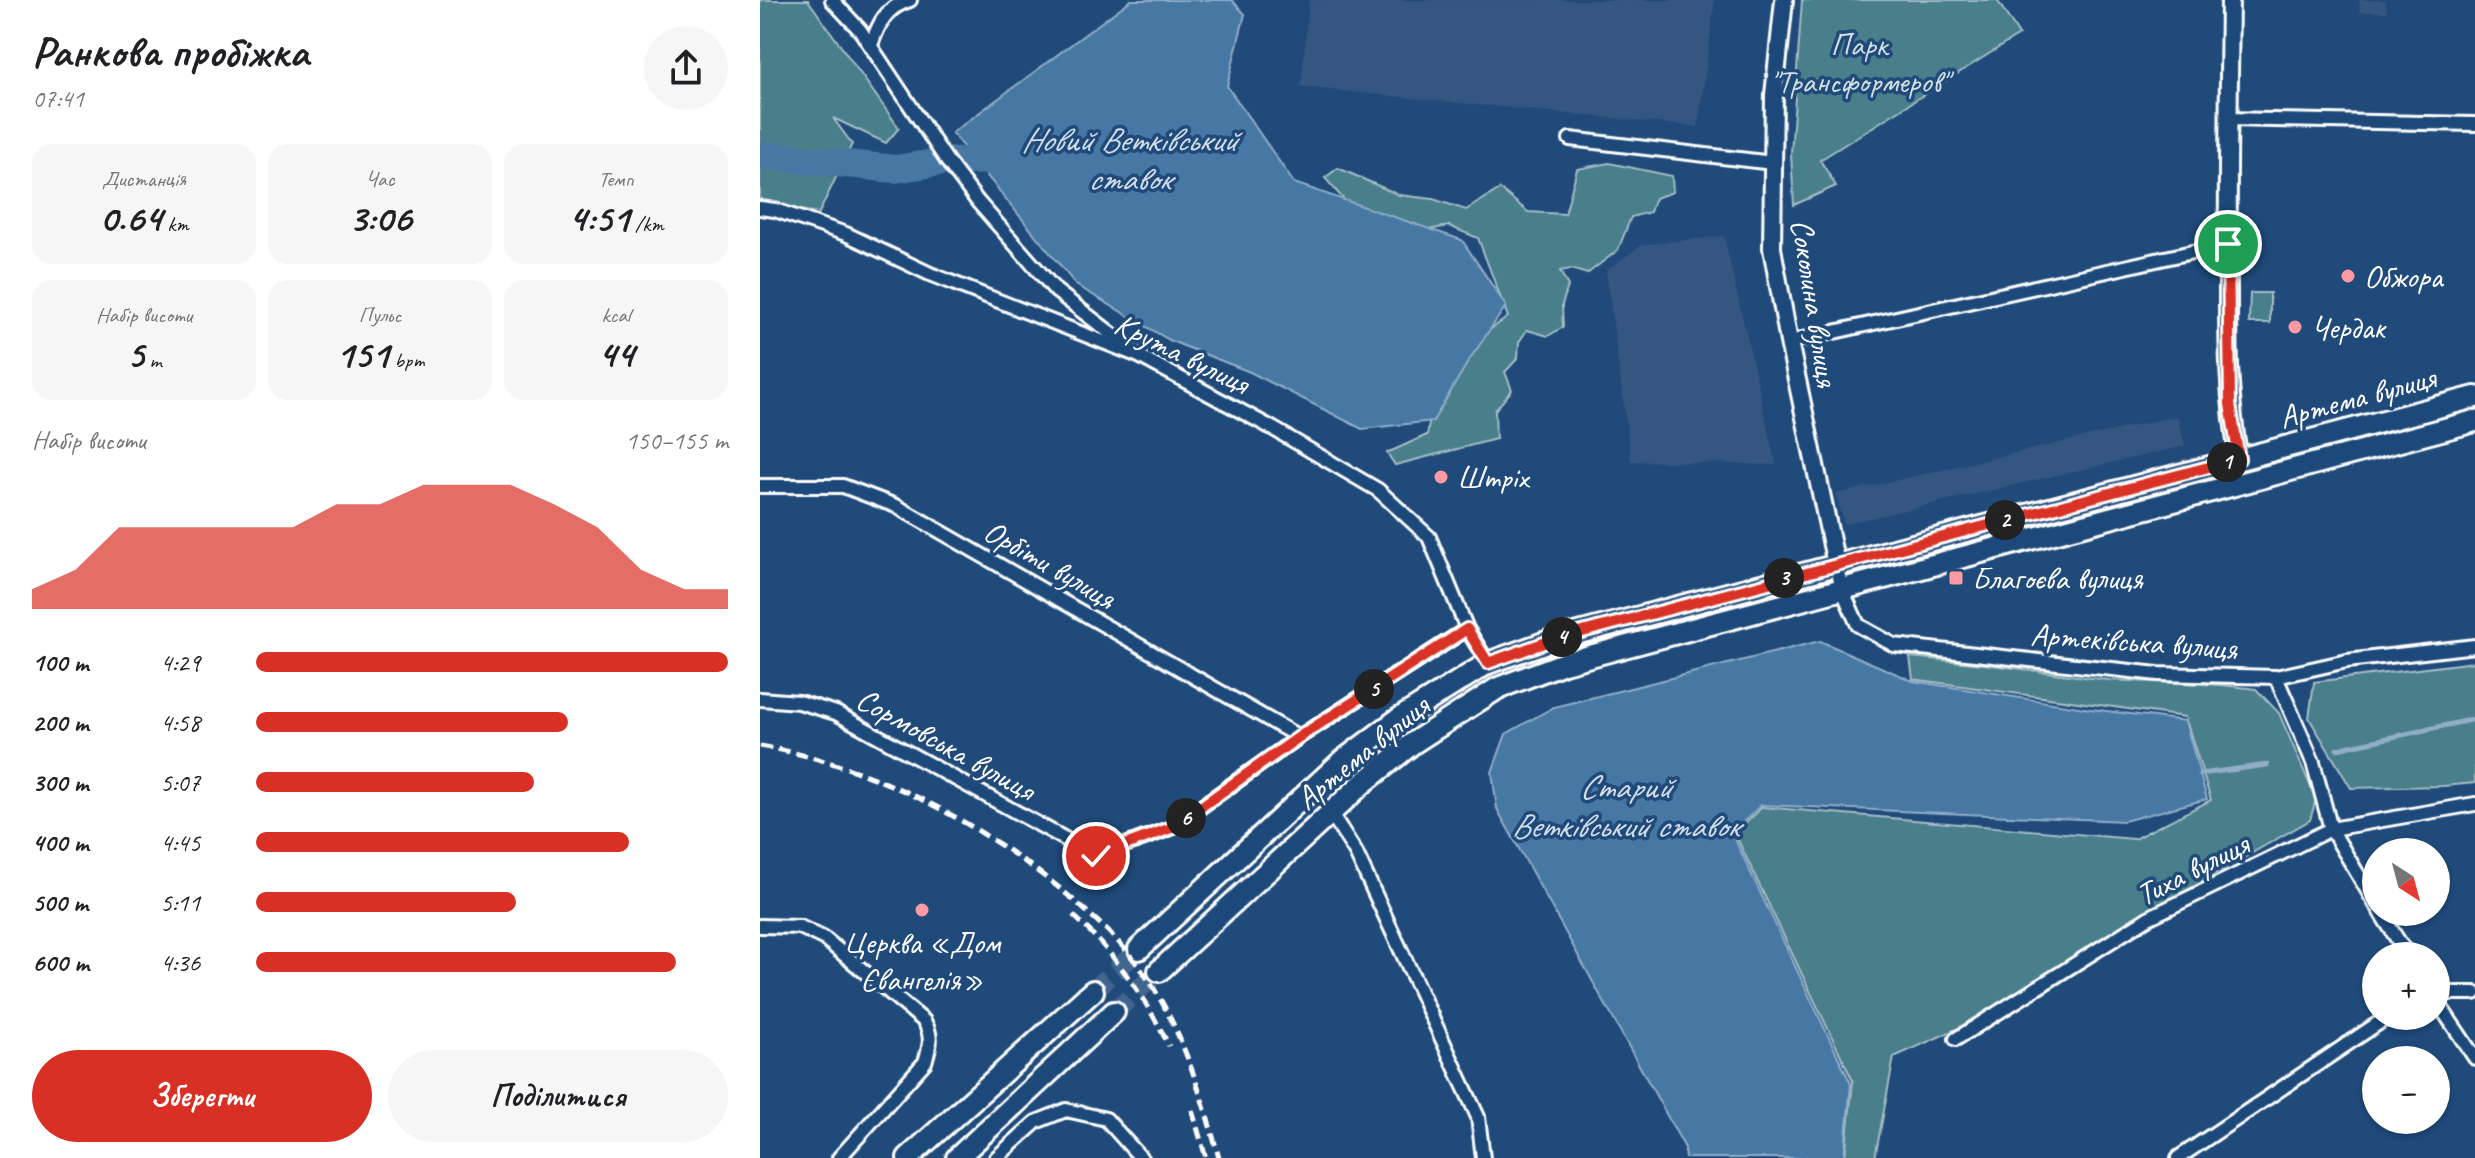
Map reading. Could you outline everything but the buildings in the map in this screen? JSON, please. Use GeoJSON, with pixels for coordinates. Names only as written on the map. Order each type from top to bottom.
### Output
{"type":"FeatureCollection","features":[{"type":"Feature","properties":{"kind":"main road","name":"Артема вулиця"},"geometry":{"type":"LineString","coordinates":[[1139,949],[1341,762],[1397,720],[1488,663],[1552,640],[2475,397]]}},
{"type":"Feature","properties":{"kind":"main road","name":"Артема вулиця"},"geometry":{"type":"LineString","coordinates":[[1159,971],[1331,813],[1413,743],[1498,688],[1564,663],[2475,421]]}},
{"type":"Feature","properties":{"kind":"main road"},"geometry":{"type":"LineString","coordinates":[[908,1158],[1093,991]]}},
{"type":"Feature","properties":{"kind":"main road"},"geometry":{"type":"LineString","coordinates":[[957,1158],[1114,1012]]}},
{"type":"Feature","properties":{"kind":"street"},"geometry":{"type":"LineString","coordinates":[[832,0],[871,45],[947,161],[978,202],[1056,291],[1139,356]]}},
{"type":"Feature","properties":{"kind":"street"},"geometry":{"type":"LineString","coordinates":[[871,45],[884,15],[910,0]]}},
{"type":"Feature","properties":{"kind":"street","name":"Соколина вулиця"},"geometry":{"type":"LineString","coordinates":[[1784,0],[1774,95],[1772,248],[1836,564]]}},
{"type":"Feature","properties":{"kind":"street"},"geometry":{"type":"LineString","coordinates":[[2230,0],[2227,119],[2230,404],[2239,459]]}},
{"type":"Feature","properties":{"kind":"street"},"geometry":{"type":"LineString","coordinates":[[2227,119],[2475,124]]}},
{"type":"Feature","properties":{"kind":"street"},"geometry":{"type":"LineString","coordinates":[[1570,139],[1773,163]]}},
{"type":"Feature","properties":{"kind":"street","name":"Крута вулиця"},"geometry":{"type":"LineString","coordinates":[[760,208],[775,210],[846,234],[930,274],[1139,356],[1378,490],[1429,537],[1467,629],[1488,663]]}},
{"type":"Feature","properties":{"kind":"street"},"geometry":{"type":"LineString","coordinates":[[1789,342],[2228,244]]}},
{"type":"Feature","properties":{"kind":"street","name":"Орбіти вулиця"},"geometry":{"type":"LineString","coordinates":[[760,486],[843,486],[896,506],[1299,737]]}},
{"type":"Feature","properties":{"kind":"street","name":"Артеківська вулиця"},"geometry":{"type":"LineString","coordinates":[[1836,564],[1842,589],[1858,625],[1894,645],[2158,674],[2276,677],[2347,661],[2475,646]]}},
{"type":"Feature","properties":{"kind":"street","name":"Сормовська вулиця"},"geometry":{"type":"LineString","coordinates":[[760,699],[799,702],[836,713],[1096,856],[1171,828],[1299,737],[1467,629]]}},
{"type":"Feature","properties":{"kind":"street"},"geometry":{"type":"LineString","coordinates":[[2276,677],[2313,762],[2331,829],[2362,881]]}},
{"type":"Feature","properties":{"kind":"street","name":"Тиха вулиця"},"geometry":{"type":"LineString","coordinates":[[1956,1039],[2148,918],[2331,829],[2475,804]]}},
{"type":"Feature","properties":{"kind":"street"},"geometry":{"type":"LineString","coordinates":[[1331,813],[1356,853],[1478,1117],[1483,1158]]}},
{"type":"Feature","properties":{"kind":"street"},"geometry":{"type":"LineString","coordinates":[[760,926],[800,927],[825,939],[924,1021],[930,1032],[930,1047],[925,1062],[839,1158]]}},
{"type":"Feature","properties":{"kind":"street"},"geometry":{"type":"LineString","coordinates":[[2450,993],[2475,993]]}},
{"type":"Feature","properties":{"kind":"street"},"geometry":{"type":"LineString","coordinates":[[2450,1021],[2475,1058]]}},
{"type":"Feature","properties":{"kind":"street"},"geometry":{"type":"LineString","coordinates":[[2178,1158],[2368,1030]]}},
{"type":"Feature","properties":{"kind":"street"},"geometry":{"type":"LineString","coordinates":[[996,1158],[1036,1122],[1066,1110],[1106,1119],[1141,1158]]}},
{"type":"Feature","properties":{"kind":"shaded area"},"geometry":{"type":"Polygon","coordinates":[[[1309,0],[1715,0],[1698,127],[1301,87],[1309,0]]]}},
{"type":"Feature","properties":{"kind":"shaded area"},"geometry":{"type":"Polygon","coordinates":[[[2359,0],[2386,0],[2387,12],[2360,12],[2359,0]]]}},
{"type":"Feature","properties":{"kind":"shaded area"},"geometry":{"type":"Polygon","coordinates":[[[1724,236],[1776,465],[1631,461],[1606,271],[1641,245],[1724,236]]]}},
{"type":"Feature","properties":{"kind":"shaded area"},"geometry":{"type":"Polygon","coordinates":[[[2177,416],[2185,446],[1844,524],[1836,494],[2177,416]]]}},
{"type":"Feature","properties":{"kind":"green space"},"geometry":{"type":"Polygon","coordinates":[[[760,0],[808,0],[899,128],[886,143],[833,118],[852,144],[819,213],[760,204],[760,0]]]}},
{"type":"Feature","properties":{"kind":"green space","name":"Парк \"Трансформеров\""},"geometry":{"type":"Polygon","coordinates":[[[1802,0],[1997,0],[2019,35],[1820,160],[1836,186],[1794,205],[1791,154],[1802,0]]]}},
{"type":"Feature","properties":{"kind":"green space"},"geometry":{"type":"Polygon","coordinates":[[[1609,163],[1672,176],[1673,192],[1655,198],[1650,212],[1631,217],[1618,250],[1587,274],[1571,269],[1560,271],[1568,286],[1562,305],[1563,327],[1548,336],[1527,330],[1519,342],[1518,358],[1505,372],[1512,390],[1495,410],[1496,439],[1395,465],[1387,453],[1427,435],[1433,401],[1470,344],[1508,317],[1478,238],[1449,226],[1411,233],[1372,221],[1344,200],[1325,178],[1338,168],[1399,195],[1433,199],[1466,210],[1500,189],[1528,212],[1565,214],[1577,169],[1609,163]]]}},
{"type":"Feature","properties":{"kind":"green space"},"geometry":{"type":"Polygon","coordinates":[[[2250,293],[2270,293],[2270,323],[2249,323],[2250,293]]]}},
{"type":"Feature","properties":{"kind":"green space"},"geometry":{"type":"Polygon","coordinates":[[[1910,657],[2108,680],[2256,689],[2279,713],[2316,799],[2310,820],[2147,913],[1972,1022],[1894,1057],[1875,1158],[1845,1158],[1853,1081],[1735,834],[1762,807],[2134,839],[2211,800],[2185,717],[1913,679],[1910,657]]]}},
{"type":"Feature","properties":{"kind":"green space"},"geometry":{"type":"Polygon","coordinates":[[[2475,662],[2475,783],[2351,788],[2309,718],[2314,682],[2475,662]]]}},
{"type":"Feature","properties":{"kind":"water","name":"Новий Ветківський ставок"},"geometry":{"type":"Polygon","coordinates":[[[1131,0],[1232,0],[1245,14],[1227,86],[1294,183],[1462,240],[1506,306],[1433,421],[1362,429],[1250,372],[1171,341],[1076,285],[952,133],[1131,0]]]}},
{"type":"Feature","properties":{"kind":"water","name":"Старий Ветківський ставок"},"geometry":{"type":"Polygon","coordinates":[[[1820,641],[1913,681],[2185,721],[2207,799],[2124,821],[1761,805],[1732,833],[1851,1084],[1844,1158],[1685,1158],[1685,1148],[1497,809],[1492,772],[1506,734],[1554,707],[1820,641]]]}},
{"type":"Feature","properties":{"kind":"waterway"},"geometry":{"type":"LineString","coordinates":[[760,155],[895,169],[947,161],[1013,160]]}},
{"type":"Feature","properties":{"kind":"waterway"},"geometry":{"type":"LineString","coordinates":[[2337,749],[2475,719]]}},
{"type":"Feature","properties":{"kind":"waterway"},"geometry":{"type":"LineString","coordinates":[[2200,774],[2267,765]]}},
{"type":"Feature","properties":{"kind":"tunnel"},"geometry":{"type":"LineString","coordinates":[[1093,991],[1139,949]]}},
{"type":"Feature","properties":{"kind":"tunnel"},"geometry":{"type":"LineString","coordinates":[[1114,1012],[1159,971]]}},
{"type":"Feature","properties":{"kind":"railway"},"geometry":{"type":"LineString","coordinates":[[760,746],[843,767],[921,799],[1029,865],[1094,918],[1132,957],[1167,1012],[1197,1084],[1219,1158]]}},
{"type":"Feature","properties":{"kind":"railway"},"geometry":{"type":"LineString","coordinates":[[1073,915],[1127,976],[1169,1046]]}},
{"type":"Feature","properties":{"kind":"railway"},"geometry":{"type":"LineString","coordinates":[[1192,1110],[1206,1158]]}},
{"type":"Feature","properties":{"kind":"place","name":"Обжора"},"geometry":{"type":"Point","coordinates":[2348,276]}},
{"type":"Feature","properties":{"kind":"place","name":"Чердак"},"geometry":{"type":"Point","coordinates":[2295,327]}},
{"type":"Feature","properties":{"kind":"place","name":"Штріх"},"geometry":{"type":"Point","coordinates":[1441,477]}},
{"type":"Feature","properties":{"kind":"place","name":"Благоєва вулиця"},"geometry":{"type":"Point","coordinates":[1956,578]}},
{"type":"Feature","properties":{"kind":"place","name":"Церква «Дом Євангелія»"},"geometry":{"type":"Point","coordinates":[922,910]}},
{"type":"Feature","properties":{"kind":"route"},"geometry":{"type":"LineString","coordinates":[[1096,856],[1171,828],[1299,737],[1467,629],[1488,663],[1552,640],[2239,459],[2230,404],[2228,244]]}}]}
